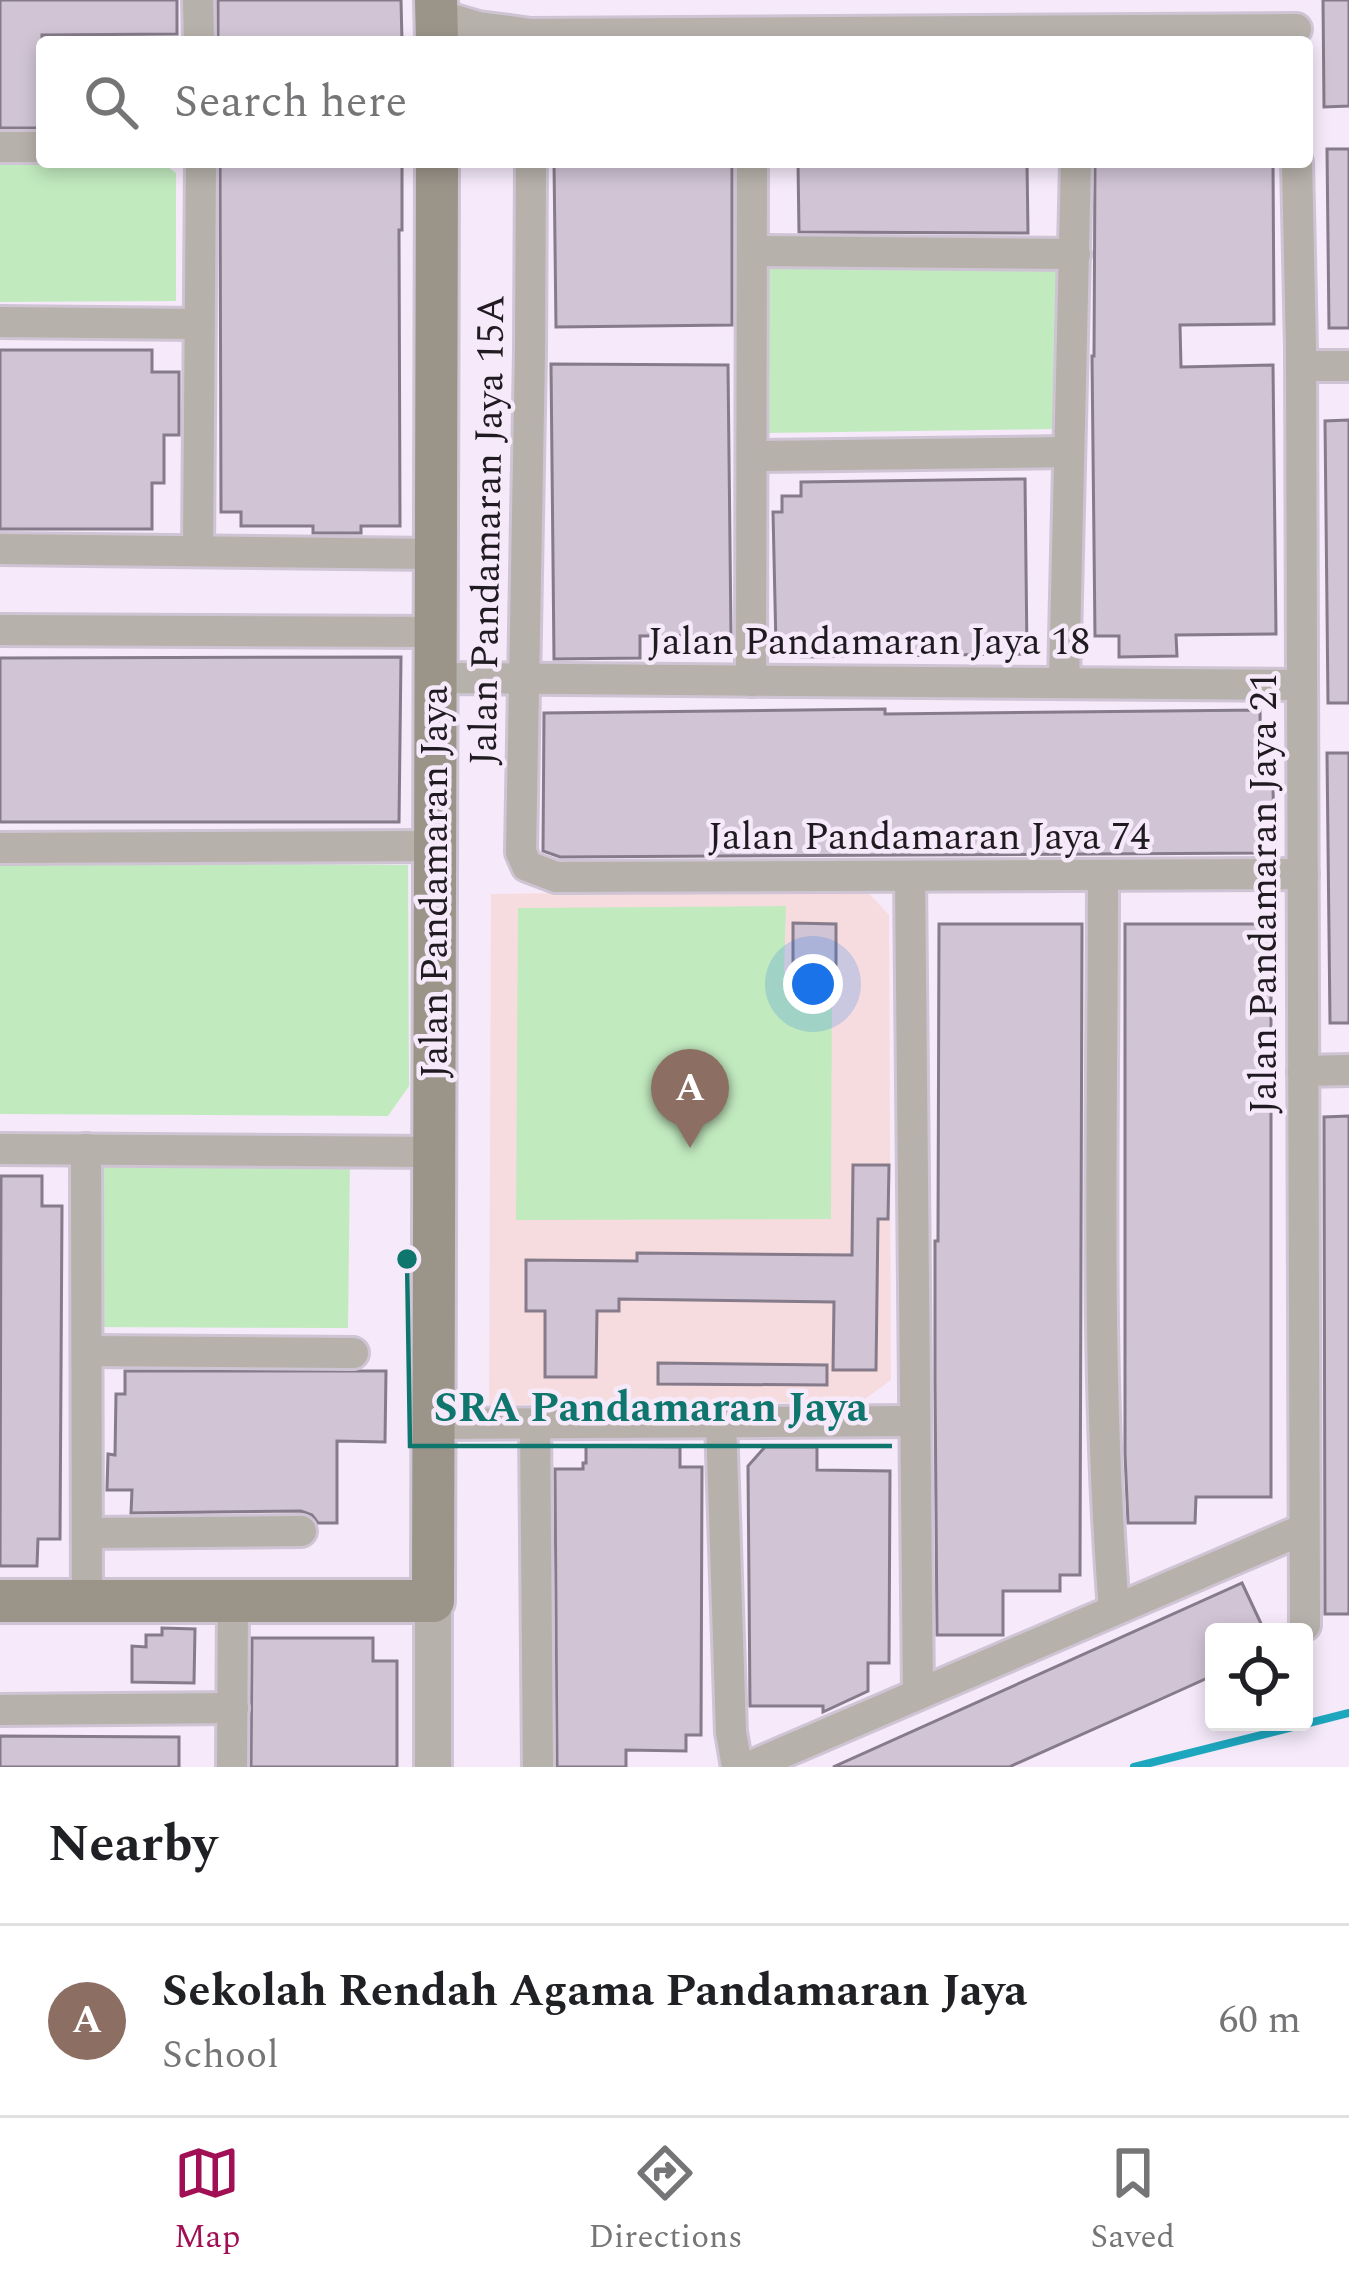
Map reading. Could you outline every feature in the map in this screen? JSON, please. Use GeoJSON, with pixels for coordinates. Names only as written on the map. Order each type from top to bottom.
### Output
{"type":"FeatureCollection","features":[{"type":"Feature","properties":{"kind":"main road","name":"Jalan Pandamaran Jaya"},"geometry":{"type":"LineString","coordinates":[[433,1601],[437,168]]}},
{"type":"Feature","properties":{"kind":"main road"},"geometry":{"type":"LineString","coordinates":[[0,1601],[433,1601]]}},
{"type":"Feature","properties":{"kind":"street"},"geometry":{"type":"LineString","coordinates":[[198,0],[199,36]]}},
{"type":"Feature","properties":{"kind":"street"},"geometry":{"type":"LineString","coordinates":[[437,19],[520,36]]}},
{"type":"Feature","properties":{"kind":"street"},"geometry":{"type":"LineString","coordinates":[[1077,36],[1295,24]]}},
{"type":"Feature","properties":{"kind":"street"},"geometry":{"type":"LineString","coordinates":[[0,147],[36,147]]}},
{"type":"Feature","properties":{"kind":"street"},"geometry":{"type":"LineString","coordinates":[[198,551],[201,168]]}},
{"type":"Feature","properties":{"kind":"street","name":"Jalan Pandamaran Jaya 15A"},"geometry":{"type":"LineString","coordinates":[[531,168],[521,852],[527,866],[556,877]]}},
{"type":"Feature","properties":{"kind":"street"},"geometry":{"type":"LineString","coordinates":[[751,680],[752,168]]}},
{"type":"Feature","properties":{"kind":"street"},"geometry":{"type":"LineString","coordinates":[[1064,683],[1076,168]]}},
{"type":"Feature","properties":{"kind":"street","name":"Jalan Pandamaran Jaya 21"},"geometry":{"type":"LineString","coordinates":[[1297,168],[1305,1623]]}},
{"type":"Feature","properties":{"kind":"street"},"geometry":{"type":"LineString","coordinates":[[753,251],[1075,254]]}},
{"type":"Feature","properties":{"kind":"street"},"geometry":{"type":"LineString","coordinates":[[0,322],[198,324]]}},
{"type":"Feature","properties":{"kind":"street"},"geometry":{"type":"LineString","coordinates":[[1301,366],[1349,366]]}},
{"type":"Feature","properties":{"kind":"street"},"geometry":{"type":"LineString","coordinates":[[753,456],[1068,452]]}},
{"type":"Feature","properties":{"kind":"street"},"geometry":{"type":"LineString","coordinates":[[0,548],[436,554]]}},
{"type":"Feature","properties":{"kind":"street"},"geometry":{"type":"LineString","coordinates":[[0,630],[436,632]]}},
{"type":"Feature","properties":{"kind":"street","name":"Jalan Pandamaran Jaya 18"},"geometry":{"type":"LineString","coordinates":[[436,678],[1302,685]]}},
{"type":"Feature","properties":{"kind":"street"},"geometry":{"type":"LineString","coordinates":[[0,848],[435,846]]}},
{"type":"Feature","properties":{"kind":"street","name":"Jalan Pandamaran Jaya 74"},"geometry":{"type":"LineString","coordinates":[[556,877],[1303,874]]}},
{"type":"Feature","properties":{"kind":"street"},"geometry":{"type":"LineString","coordinates":[[910,876],[918,1694]]}},
{"type":"Feature","properties":{"kind":"street"},"geometry":{"type":"LineString","coordinates":[[1103,876],[1103,1268],[1107,1515],[1114,1610]]}},
{"type":"Feature","properties":{"kind":"street"},"geometry":{"type":"LineString","coordinates":[[1303,1071],[1349,1070]]}},
{"type":"Feature","properties":{"kind":"street"},"geometry":{"type":"LineString","coordinates":[[0,1148],[434,1152]]}},
{"type":"Feature","properties":{"kind":"street"},"geometry":{"type":"LineString","coordinates":[[86,1149],[87,1601]]}},
{"type":"Feature","properties":{"kind":"street"},"geometry":{"type":"LineString","coordinates":[[87,1351],[352,1353]]}},
{"type":"Feature","properties":{"kind":"street"},"geometry":{"type":"LineString","coordinates":[[434,1424],[915,1420]]}},
{"type":"Feature","properties":{"kind":"street"},"geometry":{"type":"LineString","coordinates":[[721,1422],[731,1732],[737,1767]]}},
{"type":"Feature","properties":{"kind":"street"},"geometry":{"type":"LineString","coordinates":[[535,1423],[538,1767]]}},
{"type":"Feature","properties":{"kind":"street"},"geometry":{"type":"LineString","coordinates":[[749,1767],[1304,1529]]}},
{"type":"Feature","properties":{"kind":"street"},"geometry":{"type":"LineString","coordinates":[[87,1533],[301,1531]]}},
{"type":"Feature","properties":{"kind":"street"},"geometry":{"type":"LineString","coordinates":[[232,1767],[233,1601]]}},
{"type":"Feature","properties":{"kind":"street","name":"Jalan Pandamaran Jaya"},"geometry":{"type":"LineString","coordinates":[[433,1601],[433,1767]]}},
{"type":"Feature","properties":{"kind":"street"},"geometry":{"type":"LineString","coordinates":[[0,1710],[233,1708]]}},
{"type":"Feature","properties":{"kind":"shaded area"},"geometry":{"type":"Polygon","coordinates":[[[865,889],[889,915],[891,1380],[861,1402],[489,1405],[491,894],[865,889]]]}},
{"type":"Feature","properties":{"kind":"green space"},"geometry":{"type":"Polygon","coordinates":[[[0,157],[36,161],[36,168],[169,168],[176,173],[176,301],[0,302],[0,157]]]}},
{"type":"Feature","properties":{"kind":"green space"},"geometry":{"type":"Polygon","coordinates":[[[1056,266],[1057,429],[768,433],[766,269],[1056,266]]]}},
{"type":"Feature","properties":{"kind":"green space"},"geometry":{"type":"Polygon","coordinates":[[[0,862],[408,865],[409,1086],[388,1116],[0,1114],[0,862]]]}},
{"type":"Feature","properties":{"kind":"green space"},"geometry":{"type":"Polygon","coordinates":[[[786,906],[784,972],[832,972],[831,1219],[516,1220],[518,908],[786,906]]]}},
{"type":"Feature","properties":{"kind":"green space"},"geometry":{"type":"Polygon","coordinates":[[[94,1160],[350,1161],[348,1328],[93,1327],[94,1160]]]}},
{"type":"Feature","properties":{"kind":"building"},"geometry":{"type":"Polygon","coordinates":[[[0,0],[177,0],[177,34],[36,36],[36,128],[0,128],[0,0]]]}},
{"type":"Feature","properties":{"kind":"building"},"geometry":{"type":"Polygon","coordinates":[[[218,0],[401,0],[402,36],[218,36],[218,0]]]}},
{"type":"Feature","properties":{"kind":"building"},"geometry":{"type":"Polygon","coordinates":[[[1323,0],[1349,0],[1349,106],[1324,107],[1323,0]]]}},
{"type":"Feature","properties":{"kind":"building"},"geometry":{"type":"Polygon","coordinates":[[[1327,149],[1349,149],[1349,328],[1329,328],[1327,149]]]}},
{"type":"Feature","properties":{"kind":"building"},"geometry":{"type":"Polygon","coordinates":[[[220,168],[402,168],[400,526],[361,526],[361,533],[313,533],[313,526],[241,526],[241,512],[221,512],[220,168]]]}},
{"type":"Feature","properties":{"kind":"building"},"geometry":{"type":"Polygon","coordinates":[[[554,168],[732,168],[732,325],[556,327],[554,168]]]}},
{"type":"Feature","properties":{"kind":"building"},"geometry":{"type":"Polygon","coordinates":[[[798,168],[1027,168],[1028,233],[799,232],[798,168]]]}},
{"type":"Feature","properties":{"kind":"building"},"geometry":{"type":"Polygon","coordinates":[[[1095,168],[1273,168],[1274,324],[1180,325],[1181,367],[1273,365],[1276,634],[1176,635],[1177,656],[1119,657],[1119,636],[1095,636],[1095,168]]]}},
{"type":"Feature","properties":{"kind":"building"},"geometry":{"type":"Polygon","coordinates":[[[0,350],[152,350],[152,372],[179,372],[179,435],[164,435],[164,483],[152,483],[152,529],[0,529],[0,350]]]}},
{"type":"Feature","properties":{"kind":"building"},"geometry":{"type":"Polygon","coordinates":[[[551,364],[728,365],[731,635],[640,636],[640,658],[554,659],[551,364]]]}},
{"type":"Feature","properties":{"kind":"building"},"geometry":{"type":"Polygon","coordinates":[[[1349,420],[1349,703],[1328,703],[1325,421],[1349,420]]]}},
{"type":"Feature","properties":{"kind":"building"},"geometry":{"type":"Polygon","coordinates":[[[1025,479],[1027,654],[801,657],[801,647],[776,647],[773,512],[782,512],[782,496],[801,496],[801,482],[1025,479]]]}},
{"type":"Feature","properties":{"kind":"building"},"geometry":{"type":"Polygon","coordinates":[[[401,657],[399,822],[0,822],[0,658],[401,657]]]}},
{"type":"Feature","properties":{"kind":"building"},"geometry":{"type":"Polygon","coordinates":[[[885,709],[885,714],[1260,710],[1261,788],[1273,788],[1274,831],[1260,831],[1260,853],[560,857],[543,851],[544,713],[885,709]]]}},
{"type":"Feature","properties":{"kind":"building"},"geometry":{"type":"Polygon","coordinates":[[[1327,753],[1349,753],[1349,1023],[1330,1023],[1327,753]]]}},
{"type":"Feature","properties":{"kind":"building"},"geometry":{"type":"Polygon","coordinates":[[[793,923],[836,924],[836,965],[793,965],[793,923]]]}},
{"type":"Feature","properties":{"kind":"building"},"geometry":{"type":"Polygon","coordinates":[[[939,924],[1082,924],[1080,1575],[1060,1575],[1060,1591],[1003,1591],[1003,1635],[937,1635],[939,924]]]}},
{"type":"Feature","properties":{"kind":"building"},"geometry":{"type":"Polygon","coordinates":[[[1125,924],[1271,924],[1271,1497],[1196,1497],[1195,1523],[1128,1523],[1125,924]]]}},
{"type":"Feature","properties":{"kind":"building"},"geometry":{"type":"Polygon","coordinates":[[[1349,1116],[1349,1614],[1325,1614],[1324,1117],[1349,1116]]]}},
{"type":"Feature","properties":{"kind":"building"},"geometry":{"type":"Polygon","coordinates":[[[853,1165],[889,1165],[888,1219],[878,1219],[876,1370],[833,1370],[834,1302],[619,1299],[619,1311],[597,1311],[596,1377],[545,1377],[545,1311],[526,1311],[526,1260],[637,1261],[637,1253],[852,1255],[853,1165]]]}},
{"type":"Feature","properties":{"kind":"building"},"geometry":{"type":"Polygon","coordinates":[[[1,1176],[42,1176],[42,1206],[62,1206],[60,1539],[38,1539],[37,1566],[0,1566],[1,1176]]]}},
{"type":"Feature","properties":{"kind":"building"},"geometry":{"type":"Polygon","coordinates":[[[658,1363],[827,1365],[827,1385],[658,1384],[658,1363]]]}},
{"type":"Feature","properties":{"kind":"building"},"geometry":{"type":"Polygon","coordinates":[[[125,1371],[386,1371],[385,1442],[337,1441],[337,1523],[318,1523],[301,1511],[131,1513],[132,1490],[107,1490],[108,1454],[115,1455],[116,1394],[125,1394],[125,1371]]]}},
{"type":"Feature","properties":{"kind":"building"},"geometry":{"type":"Polygon","coordinates":[[[586,1446],[680,1447],[680,1467],[702,1467],[701,1735],[686,1735],[686,1751],[626,1750],[626,1767],[557,1767],[555,1469],[583,1469],[586,1446]]]}},
{"type":"Feature","properties":{"kind":"building"},"geometry":{"type":"Polygon","coordinates":[[[765,1447],[817,1447],[817,1470],[890,1471],[889,1663],[868,1663],[868,1691],[823,1712],[823,1706],[750,1706],[748,1466],[765,1447]]]}},
{"type":"Feature","properties":{"kind":"building"},"geometry":{"type":"Polygon","coordinates":[[[1242,1583],[1261,1623],[1205,1623],[1205,1679],[1009,1767],[833,1767],[1242,1583]]]}},
{"type":"Feature","properties":{"kind":"building"},"geometry":{"type":"Polygon","coordinates":[[[162,1628],[195,1629],[194,1683],[132,1682],[132,1646],[146,1647],[146,1635],[162,1635],[162,1628]]]}},
{"type":"Feature","properties":{"kind":"building"},"geometry":{"type":"Polygon","coordinates":[[[252,1638],[373,1638],[373,1661],[397,1661],[397,1767],[251,1767],[252,1638]]]}},
{"type":"Feature","properties":{"kind":"building"},"geometry":{"type":"Polygon","coordinates":[[[0,1736],[179,1737],[179,1767],[0,1767],[0,1736]]]}},
{"type":"Feature","properties":{"kind":"waterway"},"geometry":{"type":"LineString","coordinates":[[1134,1767],[1349,1713]]}},
{"type":"Feature","properties":{"kind":"place","name":"Sekolah Rendah Agama Pandamaran Jaya"},"geometry":{"type":"Point","coordinates":[690,1148]}},
{"type":"Feature","properties":{"kind":"place","name":"SRA Pandamaran Jaya"},"geometry":{"type":"Point","coordinates":[407,1259]}}]}
